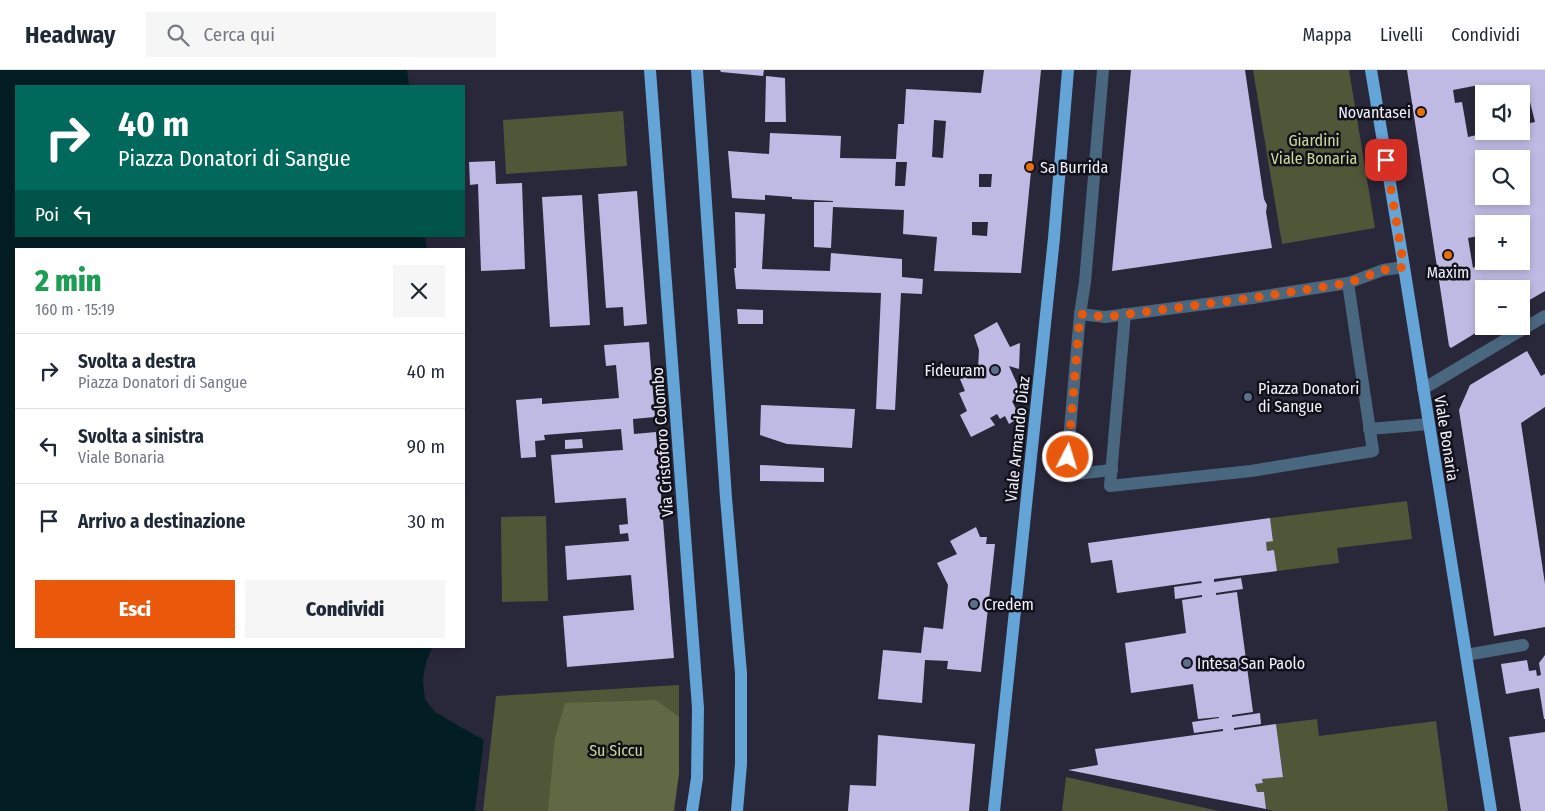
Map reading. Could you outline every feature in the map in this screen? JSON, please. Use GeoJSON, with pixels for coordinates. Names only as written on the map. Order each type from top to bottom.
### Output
{"type":"FeatureCollection","features":[{"type":"Feature","properties":{"kind":"main road","name":"Via Cristoforo Colombo"},"geometry":{"type":"LineString","coordinates":[[650,70],[698,708],[697,778],[692,811]]}},
{"type":"Feature","properties":{"kind":"main road"},"geometry":{"type":"LineString","coordinates":[[697,70],[726,498],[741,673],[741,764],[737,811]]}},
{"type":"Feature","properties":{"kind":"main road","name":"Viale Armando Diaz"},"geometry":{"type":"LineString","coordinates":[[994,811],[1054,238],[1068,70]]}},
{"type":"Feature","properties":{"kind":"main road","name":"Viale Bonaria"},"geometry":{"type":"LineString","coordinates":[[1371,70],[1491,811]]}},
{"type":"Feature","properties":{"kind":"street"},"geometry":{"type":"LineString","coordinates":[[1103,70],[1086,282],[1080,314],[1066,475],[1112,470]]}},
{"type":"Feature","properties":{"kind":"street"},"geometry":{"type":"LineString","coordinates":[[1080,314],[1105,317],[1252,298],[1348,283],[1383,270],[1404,267]]}},
{"type":"Feature","properties":{"kind":"street"},"geometry":{"type":"LineString","coordinates":[[1125,314],[1110,486],[1251,471],[1373,452],[1348,283]]}},
{"type":"Feature","properties":{"kind":"street"},"geometry":{"type":"LineString","coordinates":[[1423,389],[1543,320]]}},
{"type":"Feature","properties":{"kind":"street"},"geometry":{"type":"LineString","coordinates":[[1370,430],[1429,424]]}},
{"type":"Feature","properties":{"kind":"street"},"geometry":{"type":"LineString","coordinates":[[1466,655],[1523,645]]}},
{"type":"Feature","properties":{"kind":"green space","name":"Giardini Viale Bonaria"},"geometry":{"type":"Polygon","coordinates":[[[1253,70],[1349,70],[1375,228],[1282,244],[1253,70]]]}},
{"type":"Feature","properties":{"kind":"green space"},"geometry":{"type":"Polygon","coordinates":[[[623,111],[627,166],[506,174],[503,120],[623,111]]]}},
{"type":"Feature","properties":{"kind":"green space"},"geometry":{"type":"Polygon","coordinates":[[[1407,501],[1412,539],[1337,548],[1339,563],[1277,571],[1274,550],[1267,551],[1266,542],[1273,540],[1270,518],[1407,501]]]}},
{"type":"Feature","properties":{"kind":"green space"},"geometry":{"type":"Polygon","coordinates":[[[546,516],[548,601],[502,602],[501,517],[546,516]]]}},
{"type":"Feature","properties":{"kind":"green space","name":"Su Siccu"},"geometry":{"type":"Polygon","coordinates":[[[679,685],[679,773],[673,811],[483,811],[496,696],[679,685]]]}},
{"type":"Feature","properties":{"kind":"green space"},"geometry":{"type":"Polygon","coordinates":[[[656,700],[679,717],[679,773],[674,811],[548,811],[555,738],[565,703],[656,700]]]}},
{"type":"Feature","properties":{"kind":"green space"},"geometry":{"type":"Polygon","coordinates":[[[1317,719],[1319,736],[1436,721],[1448,811],[1274,811],[1266,809],[1264,792],[1257,792],[1255,784],[1263,783],[1262,779],[1283,776],[1276,724],[1317,719]]]}},
{"type":"Feature","properties":{"kind":"green space"},"geometry":{"type":"Polygon","coordinates":[[[1066,777],[1219,811],[1062,811],[1066,777]]]}},
{"type":"Feature","properties":{"kind":"shaded area"},"geometry":{"type":"Polygon","coordinates":[[[0,70],[407,70],[409,85],[15,85],[15,237],[425,237],[427,248],[15,248],[15,648],[432,648],[423,682],[425,695],[441,715],[484,740],[475,811],[0,811],[0,70]]]}},
{"type":"Feature","properties":{"kind":"pier"},"geometry":{"type":"Polygon","coordinates":[[[432,648],[435,648],[429,661],[425,680],[428,698],[437,710],[486,740],[477,811],[475,811],[484,740],[435,712],[425,699],[423,680],[427,660],[432,648]]]}},
{"type":"Feature","properties":{"kind":"building"},"geometry":{"type":"Polygon","coordinates":[[[720,70],[764,70],[763,76],[721,72],[720,70]]]}},
{"type":"Feature","properties":{"kind":"building"},"geometry":{"type":"Polygon","coordinates":[[[984,70],[1041,70],[1021,273],[934,271],[937,237],[903,234],[904,210],[833,207],[831,248],[814,247],[814,202],[833,201],[792,199],[792,197],[765,195],[765,200],[732,198],[728,151],[769,154],[770,133],[841,136],[840,158],[896,159],[898,124],[904,124],[906,89],[981,93],[984,70]],[[934,120],[932,157],[943,158],[946,121],[934,120]],[[896,162],[895,186],[905,186],[907,162],[896,162]],[[979,174],[979,187],[991,187],[992,174],[979,174]],[[972,222],[972,235],[987,236],[988,222],[972,222]]]}},
{"type":"Feature","properties":{"kind":"building"},"geometry":{"type":"Polygon","coordinates":[[[1131,70],[1245,70],[1264,199],[1267,205],[1266,212],[1272,248],[1112,271],[1131,70]]]}},
{"type":"Feature","properties":{"kind":"building"},"geometry":{"type":"Polygon","coordinates":[[[1407,70],[1545,70],[1545,291],[1530,300],[1530,280],[1475,280],[1475,333],[1451,348],[1449,346],[1407,70]]]}},
{"type":"Feature","properties":{"kind":"building"},"geometry":{"type":"Polygon","coordinates":[[[766,76],[785,78],[786,122],[765,122],[766,76]]]}},
{"type":"Feature","properties":{"kind":"building"},"geometry":{"type":"Polygon","coordinates":[[[495,161],[496,184],[522,183],[525,269],[481,271],[478,184],[470,185],[469,162],[495,161]]]}},
{"type":"Feature","properties":{"kind":"building"},"geometry":{"type":"Polygon","coordinates":[[[637,191],[647,324],[624,326],[623,307],[606,308],[598,194],[637,191]]]}},
{"type":"Feature","properties":{"kind":"building"},"geometry":{"type":"Polygon","coordinates":[[[582,195],[590,325],[550,327],[542,197],[582,195]]]}},
{"type":"Feature","properties":{"kind":"building"},"geometry":{"type":"Polygon","coordinates":[[[735,212],[765,214],[762,269],[830,271],[831,253],[902,259],[902,277],[923,279],[922,294],[901,293],[895,410],[876,409],[881,293],[736,289],[734,268],[736,268],[735,212]]]}},
{"type":"Feature","properties":{"kind":"building"},"geometry":{"type":"Polygon","coordinates":[[[737,309],[763,310],[763,324],[738,324],[737,309]]]}},
{"type":"Feature","properties":{"kind":"building"},"geometry":{"type":"Polygon","coordinates":[[[997,322],[1010,347],[1020,343],[1019,369],[1009,366],[1023,397],[1012,401],[1020,417],[1009,424],[1005,416],[1000,419],[997,414],[990,418],[995,425],[971,437],[960,415],[967,411],[959,393],[965,391],[960,379],[978,370],[979,350],[974,335],[997,322]]]}},
{"type":"Feature","properties":{"kind":"building"},"geometry":{"type":"Polygon","coordinates":[[[649,342],[655,417],[633,419],[634,434],[656,432],[674,658],[567,667],[563,616],[634,610],[631,575],[567,580],[565,546],[629,541],[628,533],[620,534],[619,525],[628,524],[626,498],[555,503],[551,455],[623,450],[621,429],[544,435],[545,440],[535,441],[536,457],[521,458],[516,400],[542,398],[542,404],[619,398],[616,365],[606,366],[604,345],[649,342]]]}},
{"type":"Feature","properties":{"kind":"building"},"geometry":{"type":"Polygon","coordinates":[[[1527,351],[1541,376],[1545,374],[1545,407],[1521,423],[1545,584],[1545,627],[1494,636],[1459,410],[1470,385],[1527,351]]]}},
{"type":"Feature","properties":{"kind":"building"},"geometry":{"type":"Polygon","coordinates":[[[761,405],[855,409],[852,448],[787,444],[760,435],[761,405]]]}},
{"type":"Feature","properties":{"kind":"building"},"geometry":{"type":"Polygon","coordinates":[[[582,439],[583,448],[565,449],[565,440],[582,439]]]}},
{"type":"Feature","properties":{"kind":"building"},"geometry":{"type":"Polygon","coordinates":[[[760,465],[824,468],[824,482],[760,481],[760,465]]]}},
{"type":"Feature","properties":{"kind":"building","name":"Intesa San Paolo"},"geometry":{"type":"Polygon","coordinates":[[[1270,518],[1273,541],[1266,542],[1267,551],[1274,550],[1277,571],[1214,579],[1214,582],[1241,578],[1243,589],[1216,593],[1216,595],[1237,592],[1253,712],[1232,715],[1232,717],[1260,713],[1261,724],[1234,728],[1234,730],[1276,724],[1283,777],[1262,779],[1263,783],[1255,784],[1257,792],[1264,792],[1266,809],[1068,770],[1098,765],[1095,749],[1223,731],[1223,729],[1194,733],[1192,722],[1219,717],[1198,719],[1193,684],[1131,693],[1125,643],[1186,633],[1182,600],[1202,597],[1202,595],[1175,599],[1174,587],[1202,583],[1201,581],[1117,593],[1112,560],[1091,563],[1088,543],[1270,518]]]}},
{"type":"Feature","properties":{"kind":"building"},"geometry":{"type":"Polygon","coordinates":[[[976,527],[980,537],[987,537],[986,544],[995,544],[981,672],[947,669],[948,661],[925,660],[922,703],[878,699],[883,650],[921,653],[924,627],[943,629],[948,585],[937,563],[957,554],[950,541],[976,527]]]}},
{"type":"Feature","properties":{"kind":"building"},"geometry":{"type":"Polygon","coordinates":[[[1545,655],[1544,719],[1539,688],[1506,694],[1501,664],[1527,660],[1529,671],[1536,670],[1537,676],[1541,675],[1539,663],[1545,655]]]}},
{"type":"Feature","properties":{"kind":"building"},"geometry":{"type":"Polygon","coordinates":[[[1545,732],[1545,811],[1521,811],[1509,737],[1545,732]]]}},
{"type":"Feature","properties":{"kind":"building"},"geometry":{"type":"Polygon","coordinates":[[[878,735],[975,744],[969,811],[848,811],[850,785],[876,786],[878,735]]]}},
{"type":"Feature","properties":{"kind":"place","name":"Novantasei"},"geometry":{"type":"Point","coordinates":[1421,112]}},
{"type":"Feature","properties":{"kind":"place","name":"Sa Burrida"},"geometry":{"type":"Point","coordinates":[1030,167]}},
{"type":"Feature","properties":{"kind":"place","name":"Maxim"},"geometry":{"type":"Point","coordinates":[1448,255]}},
{"type":"Feature","properties":{"kind":"place","name":"Fideuram"},"geometry":{"type":"Point","coordinates":[995,370]}},
{"type":"Feature","properties":{"kind":"place","name":"Piazza Donatori di Sangue"},"geometry":{"type":"Point","coordinates":[1248,397]}},
{"type":"Feature","properties":{"kind":"place","name":"Credem"},"geometry":{"type":"Point","coordinates":[974,604]}},
{"type":"Feature","properties":{"kind":"place","name":"Intesa San Paolo"},"geometry":{"type":"Point","coordinates":[1187,663]}},
{"type":"Feature","properties":{"kind":"route"},"geometry":{"type":"LineString","coordinates":[[1068,457],[1080,314],[1105,317],[1252,298],[1348,283],[1383,270],[1404,267],[1386,160]]}}]}
